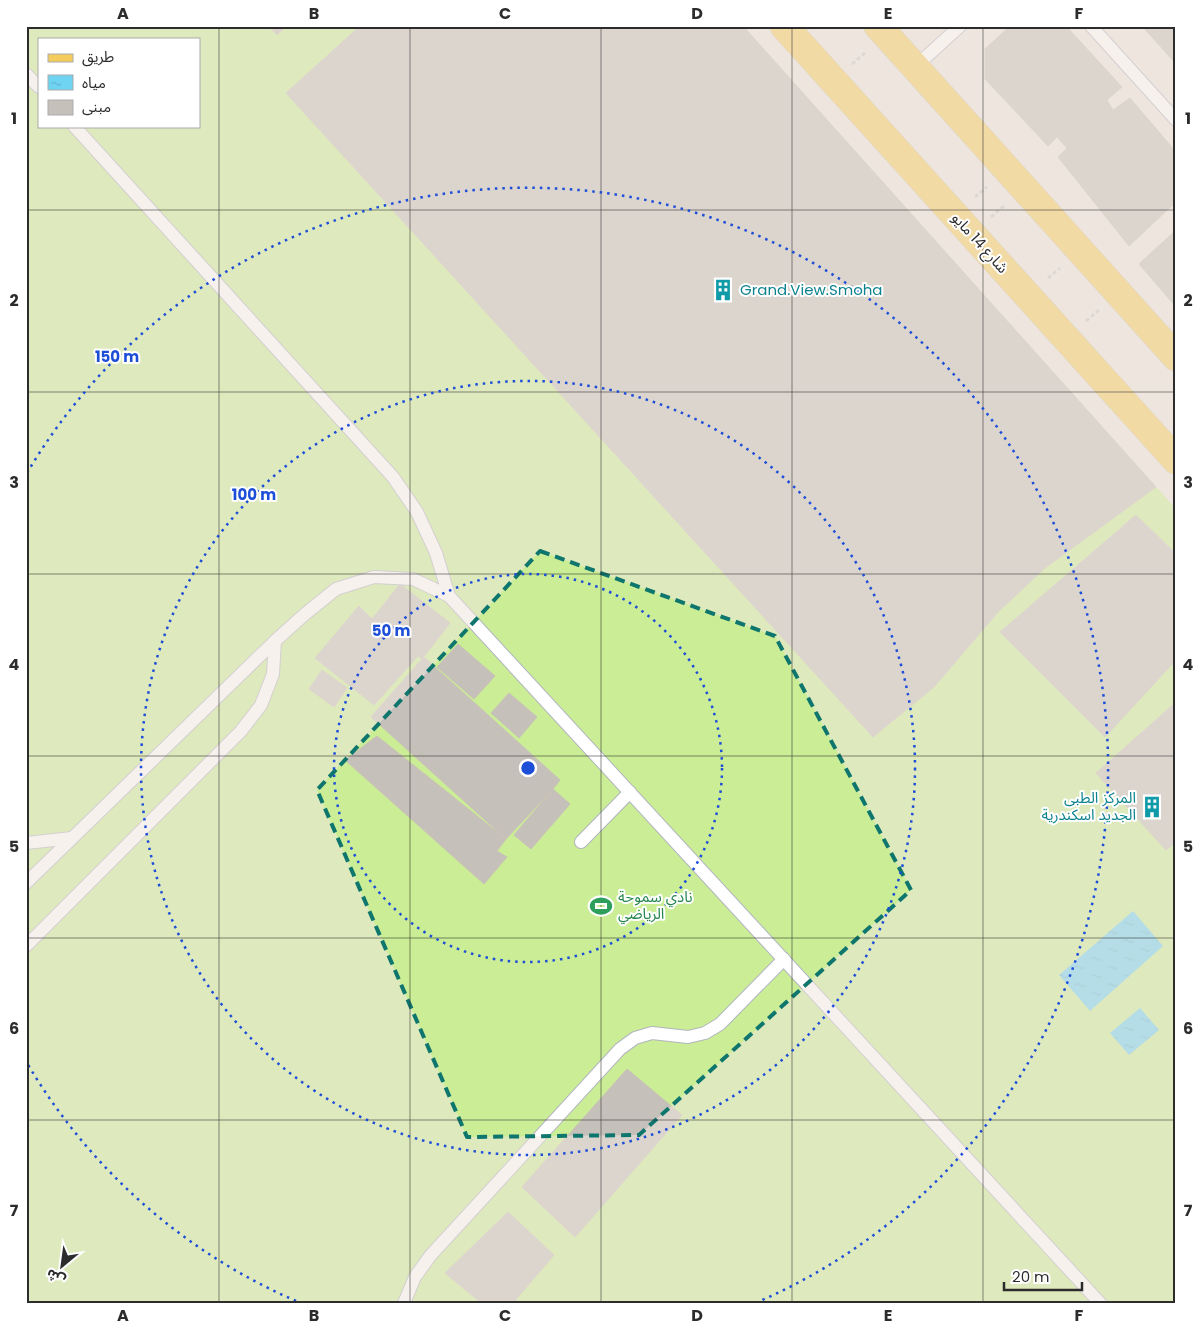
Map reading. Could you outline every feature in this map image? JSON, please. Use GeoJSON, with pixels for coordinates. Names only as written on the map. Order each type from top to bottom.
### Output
{"type":"FeatureCollection","features":[{"type":"Feature","properties":{"kind":"main road","name":"شارع 14 مايو"},"geometry":{"type":"LineString","coordinates":[[784,26],[1176,460]]}},
{"type":"Feature","properties":{"kind":"main road"},"geometry":{"type":"LineString","coordinates":[[882,31],[1176,358]]}},
{"type":"Feature","properties":{"kind":"lane"},"geometry":{"type":"LineString","coordinates":[[915,67],[960,26]]}},
{"type":"Feature","properties":{"kind":"lane"},"geometry":{"type":"LineString","coordinates":[[1091,26],[1176,120]]}},
{"type":"Feature","properties":{"kind":"lane"},"geometry":{"type":"LineString","coordinates":[[26,74],[38,87]]}},
{"type":"Feature","properties":{"kind":"lane"},"geometry":{"type":"LineString","coordinates":[[76,128],[393,477],[417,512],[436,553],[449,596]]}},
{"type":"Feature","properties":{"kind":"lane"},"geometry":{"type":"LineString","coordinates":[[26,883],[275,641],[336,589],[374,577],[413,579],[449,596],[1100,1303]]}},
{"type":"Feature","properties":{"kind":"lane"},"geometry":{"type":"LineString","coordinates":[[26,946],[246,724],[261,705],[274,674],[275,641]]}},
{"type":"Feature","properties":{"kind":"lane"},"geometry":{"type":"LineString","coordinates":[[581,842],[630,792]]}},
{"type":"Feature","properties":{"kind":"lane"},"geometry":{"type":"LineString","coordinates":[[26,843],[72,838]]}},
{"type":"Feature","properties":{"kind":"lane"},"geometry":{"type":"LineString","coordinates":[[404,1303],[416,1276],[430,1256],[620,1049],[634,1038],[652,1033],[688,1037],[705,1033],[720,1024],[784,960]]}},
{"type":"Feature","properties":{"kind":"path"},"geometry":{"type":"LineString","coordinates":[[833,80],[882,31]]}},
{"type":"Feature","properties":{"kind":"path"},"geometry":{"type":"LineString","coordinates":[[963,224],[1016,180]]}},
{"type":"Feature","properties":{"kind":"path"},"geometry":{"type":"LineString","coordinates":[[963,224],[1016,180]]}},
{"type":"Feature","properties":{"kind":"path"},"geometry":{"type":"LineString","coordinates":[[1027,296],[1080,251]]}},
{"type":"Feature","properties":{"kind":"path"},"geometry":{"type":"LineString","coordinates":[[1066,338],[1118,293]]}},
{"type":"Feature","properties":{"kind":"highlighted area"},"geometry":{"type":"Polygon","coordinates":[[[540,551],[775,636],[911,890],[639,1135],[467,1137],[317,790],[540,551]]]}},
{"type":"Feature","properties":{"kind":"green space","name":"نادي سموحة الرياضي"},"geometry":{"type":"Polygon","coordinates":[[[26,26],[743,26],[1176,509],[1176,1303],[26,1303],[26,26]]]}},
{"type":"Feature","properties":{"kind":"water"},"geometry":{"type":"Polygon","coordinates":[[[1133,911],[1163,946],[1090,1011],[1059,975],[1133,911]]]}},
{"type":"Feature","properties":{"kind":"water"},"geometry":{"type":"Polygon","coordinates":[[[1140,1008],[1159,1030],[1129,1055],[1110,1033],[1140,1008]]]}},
{"type":"Feature","properties":{"kind":"building"},"geometry":{"type":"Polygon","coordinates":[[[269,26],[286,26],[277,35],[269,26]]]}},
{"type":"Feature","properties":{"kind":"building","name":"Grand.View.Smoha"},"geometry":{"type":"Polygon","coordinates":[[[360,26],[743,26],[1156,487],[1045,568],[998,612],[934,687],[873,737],[286,93],[360,26]]]}},
{"type":"Feature","properties":{"kind":"building"},"geometry":{"type":"Polygon","coordinates":[[[1010,26],[1066,26],[1122,87],[1107,100],[1113,110],[1130,98],[1176,152],[1176,202],[1129,246],[1058,157],[1067,148],[1057,137],[1048,146],[985,79],[985,49],[1010,26]]]}},
{"type":"Feature","properties":{"kind":"building"},"geometry":{"type":"Polygon","coordinates":[[[1142,26],[1176,26],[1176,64],[1168,55],[1142,26]]]}},
{"type":"Feature","properties":{"kind":"building"},"geometry":{"type":"Polygon","coordinates":[[[1176,230],[1176,307],[1139,264],[1176,230]]]}},
{"type":"Feature","properties":{"kind":"building"},"geometry":{"type":"Polygon","coordinates":[[[1136,515],[1176,554],[1176,660],[1105,737],[1000,632],[1136,515]]]}},
{"type":"Feature","properties":{"kind":"building"},"geometry":{"type":"Polygon","coordinates":[[[400,584],[450,623],[422,659],[372,619],[400,584]]]}},
{"type":"Feature","properties":{"kind":"building"},"geometry":{"type":"Polygon","coordinates":[[[359,606],[372,619],[418,656],[374,705],[315,658],[359,606]]]}},
{"type":"Feature","properties":{"kind":"building"},"geometry":{"type":"Polygon","coordinates":[[[458,644],[495,676],[474,699],[437,667],[458,644]]]}},
{"type":"Feature","properties":{"kind":"building"},"geometry":{"type":"Polygon","coordinates":[[[425,658],[560,780],[506,839],[371,717],[422,659],[425,658]]]}},
{"type":"Feature","properties":{"kind":"building"},"geometry":{"type":"Polygon","coordinates":[[[322,670],[347,688],[334,707],[309,689],[322,670]]]}},
{"type":"Feature","properties":{"kind":"building"},"geometry":{"type":"Polygon","coordinates":[[[509,693],[537,717],[519,738],[491,713],[509,693]]]}},
{"type":"Feature","properties":{"kind":"building","name":"المركز الطبى الجديد اسكندرية"},"geometry":{"type":"Polygon","coordinates":[[[1176,702],[1176,842],[1166,850],[1096,773],[1176,702]]]}},
{"type":"Feature","properties":{"kind":"building"},"geometry":{"type":"Polygon","coordinates":[[[377,736],[506,839],[497,851],[507,857],[484,884],[345,760],[377,736]]]}},
{"type":"Feature","properties":{"kind":"building"},"geometry":{"type":"Polygon","coordinates":[[[553,789],[570,804],[531,849],[514,835],[553,789]]]}},
{"type":"Feature","properties":{"kind":"building"},"geometry":{"type":"Polygon","coordinates":[[[627,1069],[682,1115],[575,1237],[522,1187],[627,1069]]]}},
{"type":"Feature","properties":{"kind":"building"},"geometry":{"type":"Polygon","coordinates":[[[508,1212],[554,1255],[513,1303],[481,1303],[445,1273],[508,1212]]]}},
{"type":"Feature","properties":{"kind":"place","name":"Grand.View.Smoha"},"geometry":{"type":"Point","coordinates":[723,290]}},
{"type":"Feature","properties":{"kind":"place","name":"المركز الطبى الجديد اسكندرية"},"geometry":{"type":"Point","coordinates":[1152,807]}},
{"type":"Feature","properties":{"kind":"place","name":"نادي سموحة الرياضي"},"geometry":{"type":"Point","coordinates":[601,906]}}]}
